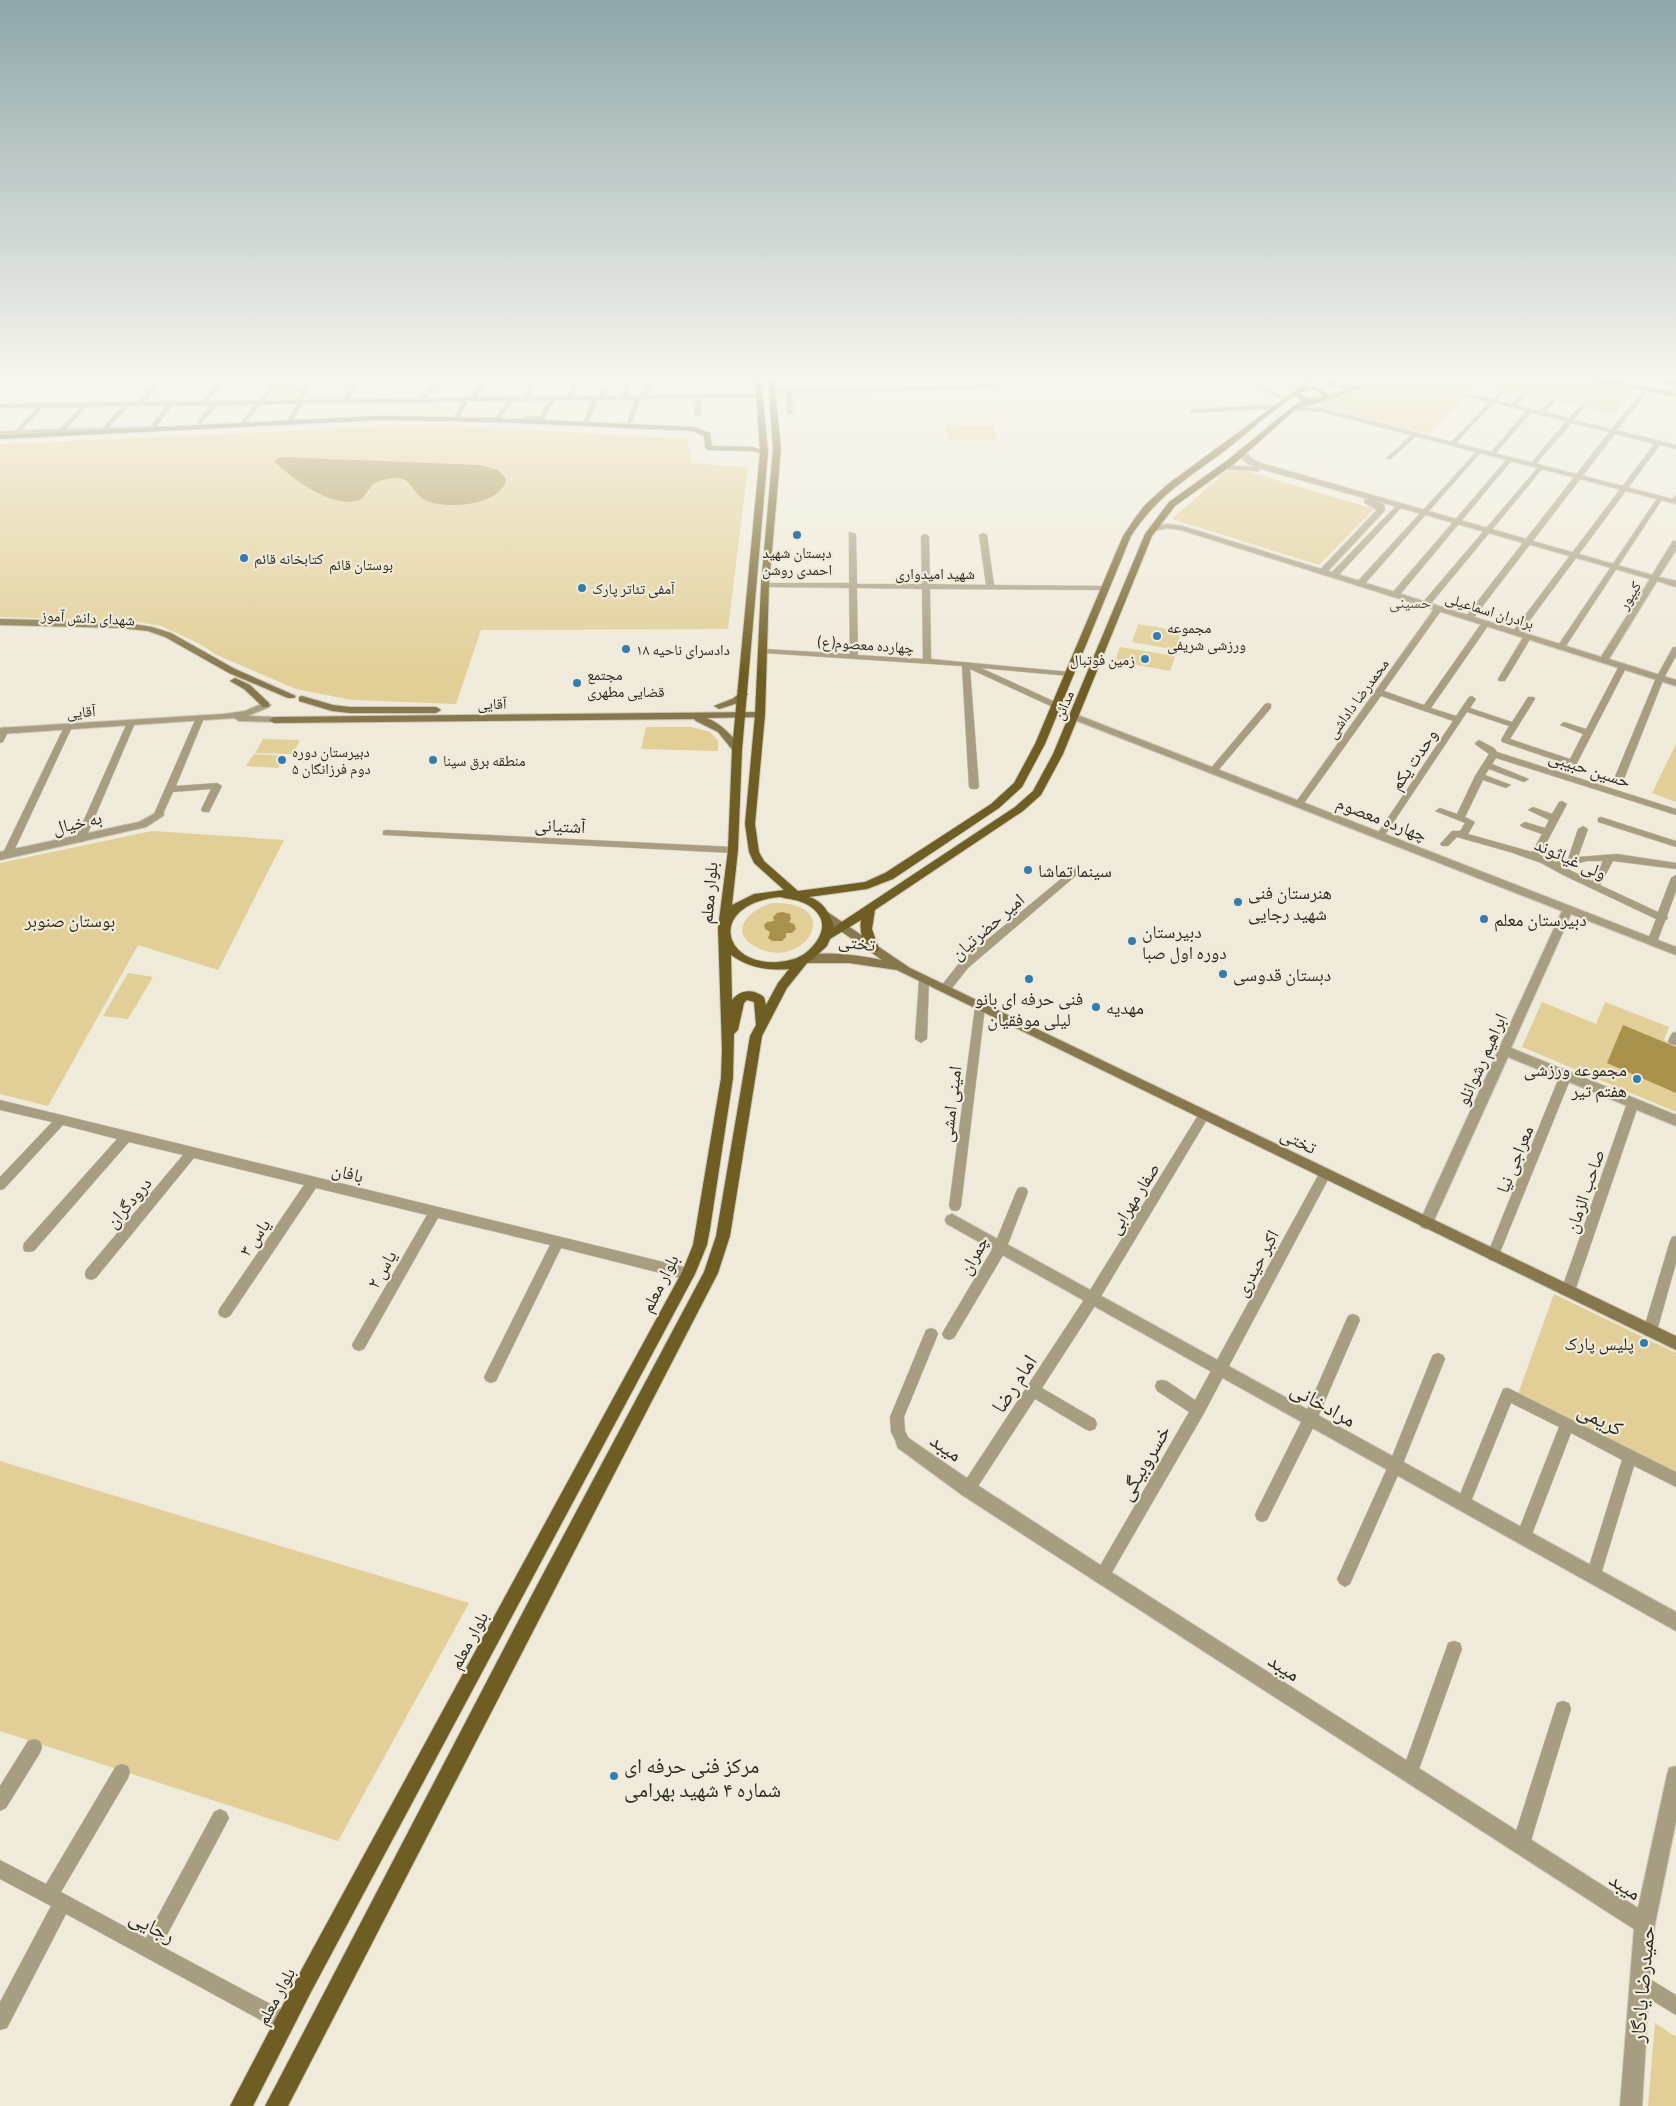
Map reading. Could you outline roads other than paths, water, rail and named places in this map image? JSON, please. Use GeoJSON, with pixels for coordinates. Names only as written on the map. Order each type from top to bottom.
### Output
{"type":"FeatureCollection","features":[{"type":"Feature","properties":{"kind":"main road","name":"بلوار معلم"},"geometry":{"type":"LineString","coordinates":[[241,2106],[284,2022],[688,1274],[700,1245],[727,1078],[728,1050],[724,928],[732,850],[736,750],[742,705],[762,477]]}},
{"type":"Feature","properties":{"kind":"main road","name":"بلوار معلم"},"geometry":{"type":"LineString","coordinates":[[775,477],[765,585],[764,650],[760,710],[750,824],[754,852],[759,863],[796,895]]}},
{"type":"Feature","properties":{"kind":"main road","name":"مدائن"},"geometry":{"type":"LineString","coordinates":[[796,895],[867,885],[889,876],[995,806],[1018,785],[1040,744],[1057,706],[1105,588],[1138,516],[1157,496],[1183,477]]}},
{"type":"Feature","properties":{"kind":"main road","name":"مدائن"},"geometry":{"type":"LineString","coordinates":[[828,936],[1019,809],[1037,793],[1075,717],[1152,530],[1172,504],[1208,477]]}},
{"type":"Feature","properties":{"kind":"main road"},"geometry":{"type":"LineString","coordinates":[[0,622],[120,626],[150,629],[168,635],[228,673],[247,687],[266,705]]}},
{"type":"Feature","properties":{"kind":"main road","name":"شهدای دانش آموز"},"geometry":{"type":"LineString","coordinates":[[0,626],[115,630],[146,634],[172,644],[228,673]]}},
{"type":"Feature","properties":{"kind":"main road","name":"آقایی"},"geometry":{"type":"LineString","coordinates":[[228,673],[291,696],[332,708],[367,710],[742,705],[760,710]]}},
{"type":"Feature","properties":{"kind":"main road"},"geometry":{"type":"LineString","coordinates":[[291,696],[277,699],[266,705],[263,713],[265,716],[274,720],[288,719],[301,713],[306,706],[302,699]]}},
{"type":"Feature","properties":{"kind":"main road","name":"آقایی"},"geometry":{"type":"LineString","coordinates":[[274,720],[687,715],[742,705]]}},
{"type":"Feature","properties":{"kind":"main road"},"geometry":{"type":"LineString","coordinates":[[687,715],[718,726],[728,736],[736,750]]}},
{"type":"Feature","properties":{"kind":"main road"},"geometry":{"type":"LineString","coordinates":[[772,894],[796,895],[819,906],[826,915],[829,925],[828,936],[823,946],[815,954],[803,960],[776,966],[748,961],[730,947],[725,938],[724,928],[728,917],[736,907],[749,899],[772,894]]}},
{"type":"Feature","properties":{"kind":"main road"},"geometry":{"type":"LineString","coordinates":[[870,908],[865,924],[868,940],[874,949]]}},
{"type":"Feature","properties":{"kind":"main road","name":"تختی"},"geometry":{"type":"LineString","coordinates":[[826,915],[906,971],[1676,1344]]}},
{"type":"Feature","properties":{"kind":"main road","name":"تختی"},"geometry":{"type":"LineString","coordinates":[[803,960],[832,957],[867,960],[906,971]]}},
{"type":"Feature","properties":{"kind":"main road"},"geometry":{"type":"LineString","coordinates":[[276,2106],[540,1597],[711,1273],[723,1236],[756,1036],[782,986],[803,960]]}},
{"type":"Feature","properties":{"kind":"main road"},"geometry":{"type":"LineString","coordinates":[[728,1050],[738,1001],[744,996],[754,996],[760,1000],[761,1024]]}},
{"type":"Feature","properties":{"kind":"street"},"geometry":{"type":"LineString","coordinates":[[1290,477],[1378,504],[1381,507],[1381,510],[1323,572]]}},
{"type":"Feature","properties":{"kind":"street"},"geometry":{"type":"LineString","coordinates":[[1294,477],[1424,512],[1676,584]]}},
{"type":"Feature","properties":{"kind":"street"},"geometry":{"type":"LineString","coordinates":[[1360,584],[1455,477]]}},
{"type":"Feature","properties":{"kind":"street"},"geometry":{"type":"LineString","coordinates":[[1395,594],[1494,477]]}},
{"type":"Feature","properties":{"kind":"street"},"geometry":{"type":"LineString","coordinates":[[1426,604],[1532,477]]}},
{"type":"Feature","properties":{"kind":"street"},"geometry":{"type":"LineString","coordinates":[[1469,618],[1576,477]]}},
{"type":"Feature","properties":{"kind":"street"},"geometry":{"type":"LineString","coordinates":[[1582,477],[1660,498],[1675,500]]}},
{"type":"Feature","properties":{"kind":"street"},"geometry":{"type":"LineString","coordinates":[[1516,633],[1633,477]]}},
{"type":"Feature","properties":{"kind":"street"},"geometry":{"type":"LineString","coordinates":[[1561,647],[1660,498]]}},
{"type":"Feature","properties":{"kind":"street"},"geometry":{"type":"LineString","coordinates":[[1334,575],[1399,506]]}},
{"type":"Feature","properties":{"kind":"street","name":"برادران اسماعیلی"},"geometry":{"type":"LineString","coordinates":[[1152,530],[1167,526],[1182,528],[1676,683]]}},
{"type":"Feature","properties":{"kind":"street"},"geometry":{"type":"LineString","coordinates":[[852,534],[854,657]]}},
{"type":"Feature","properties":{"kind":"street"},"geometry":{"type":"LineString","coordinates":[[983,535],[990,587]]}},
{"type":"Feature","properties":{"kind":"street"},"geometry":{"type":"LineString","coordinates":[[925,536],[927,662]]}},
{"type":"Feature","properties":{"kind":"street"},"geometry":{"type":"LineString","coordinates":[[1355,537],[1366,540]]}},
{"type":"Feature","properties":{"kind":"street","name":"کیپور"},"geometry":{"type":"LineString","coordinates":[[1604,660],[1676,543]]}},
{"type":"Feature","properties":{"kind":"street","name":"شهيد امیدواری"},"geometry":{"type":"LineString","coordinates":[[765,585],[1105,588]]}},
{"type":"Feature","properties":{"kind":"street","name":"محمدرضا داداشی"},"geometry":{"type":"LineString","coordinates":[[1299,804],[1439,608]]}},
{"type":"Feature","properties":{"kind":"street"},"geometry":{"type":"LineString","coordinates":[[1426,709],[1486,623]]}},
{"type":"Feature","properties":{"kind":"street"},"geometry":{"type":"LineString","coordinates":[[1502,679],[1528,636]]}},
{"type":"Feature","properties":{"kind":"street","name":"چهارده معصوم(ع)"},"geometry":{"type":"LineString","coordinates":[[764,650],[966,664],[1070,674]]}},
{"type":"Feature","properties":{"kind":"street"},"geometry":{"type":"LineString","coordinates":[[1619,779],[1660,678],[1676,650]]}},
{"type":"Feature","properties":{"kind":"street"},"geometry":{"type":"LineString","coordinates":[[966,664],[974,786]]}},
{"type":"Feature","properties":{"kind":"street","name":"چهارده معصوم(ع)"},"geometry":{"type":"LineString","coordinates":[[966,664],[1057,706]]}},
{"type":"Feature","properties":{"kind":"street"},"geometry":{"type":"LineString","coordinates":[[1531,699],[1505,740],[1572,763],[1622,666]]}},
{"type":"Feature","properties":{"kind":"street"},"geometry":{"type":"LineString","coordinates":[[1378,692],[1458,720]]}},
{"type":"Feature","properties":{"kind":"street","name":"وحدت یکم"},"geometry":{"type":"LineString","coordinates":[[1380,836],[1472,699]]}},
{"type":"Feature","properties":{"kind":"street","name":"آقایی"},"geometry":{"type":"LineString","coordinates":[[224,717],[247,713],[266,705]]}},
{"type":"Feature","properties":{"kind":"street"},"geometry":{"type":"LineString","coordinates":[[1213,771],[1268,706]]}},
{"type":"Feature","properties":{"kind":"street"},"geometry":{"type":"LineString","coordinates":[[1466,709],[1514,726]]}},
{"type":"Feature","properties":{"kind":"street","name":"آقایی"},"geometry":{"type":"LineString","coordinates":[[3,731],[224,717],[274,720]]}},
{"type":"Feature","properties":{"kind":"street","name":"چهارده معصوم"},"geometry":{"type":"LineString","coordinates":[[1075,717],[1676,951]]}},
{"type":"Feature","properties":{"kind":"street"},"geometry":{"type":"LineString","coordinates":[[159,814],[200,718]]}},
{"type":"Feature","properties":{"kind":"street"},"geometry":{"type":"LineString","coordinates":[[80,840],[132,723]]}},
{"type":"Feature","properties":{"kind":"street"},"geometry":{"type":"LineString","coordinates":[[1564,725],[1588,733]]}},
{"type":"Feature","properties":{"kind":"street"},"geometry":{"type":"LineString","coordinates":[[3,856],[68,726]]}},
{"type":"Feature","properties":{"kind":"street"},"geometry":{"type":"LineString","coordinates":[[0,740],[3,731]]}},
{"type":"Feature","properties":{"kind":"street","name":"حسین حبیبی"},"geometry":{"type":"LineString","coordinates":[[1479,743],[1494,754],[1676,812]]}},
{"type":"Feature","properties":{"kind":"street"},"geometry":{"type":"LineString","coordinates":[[1460,818],[1480,776],[1494,754]]}},
{"type":"Feature","properties":{"kind":"street"},"geometry":{"type":"LineString","coordinates":[[1487,765],[1524,779]]}},
{"type":"Feature","properties":{"kind":"street"},"geometry":{"type":"LineString","coordinates":[[1480,776],[1506,785]]}},
{"type":"Feature","properties":{"kind":"street"},"geometry":{"type":"LineString","coordinates":[[170,789],[217,786],[206,810]]}},
{"type":"Feature","properties":{"kind":"street"},"geometry":{"type":"LineString","coordinates":[[1534,857],[1562,804]]}},
{"type":"Feature","properties":{"kind":"street"},"geometry":{"type":"LineString","coordinates":[[1440,811],[1470,822],[1463,835],[1455,833],[1445,844]]}},
{"type":"Feature","properties":{"kind":"street"},"geometry":{"type":"LineString","coordinates":[[1532,813],[1551,825]]}},
{"type":"Feature","properties":{"kind":"street","name":"به خیال"},"geometry":{"type":"LineString","coordinates":[[3,856],[142,825],[159,814]]}},
{"type":"Feature","properties":{"kind":"street"},"geometry":{"type":"LineString","coordinates":[[1601,820],[1676,844]]}},
{"type":"Feature","properties":{"kind":"street"},"geometry":{"type":"LineString","coordinates":[[1525,825],[1551,825]]}},
{"type":"Feature","properties":{"kind":"street"},"geometry":{"type":"LineString","coordinates":[[1572,860],[1583,829]]}},
{"type":"Feature","properties":{"kind":"street","name":"آشتیانی"},"geometry":{"type":"LineString","coordinates":[[386,833],[732,850]]}},
{"type":"Feature","properties":{"kind":"street","name":"ولی غیاثوند"},"geometry":{"type":"LineString","coordinates":[[1463,835],[1509,845],[1558,866],[1566,873],[1663,918]]}},
{"type":"Feature","properties":{"kind":"street"},"geometry":{"type":"LineString","coordinates":[[1595,886],[1609,858]]}},
{"type":"Feature","properties":{"kind":"street"},"geometry":{"type":"LineString","coordinates":[[1558,866],[1572,860],[1609,858],[1676,866]]}},
{"type":"Feature","properties":{"kind":"street","name":"امیر حضرتیان"},"geometry":{"type":"LineString","coordinates":[[944,990],[964,965],[1076,870]]}},
{"type":"Feature","properties":{"kind":"street"},"geometry":{"type":"LineString","coordinates":[[1652,942],[1663,918],[1676,878]]}},
{"type":"Feature","properties":{"kind":"street","name":"ابراهیم رشوانلو"},"geometry":{"type":"LineString","coordinates":[[1426,1222],[1568,909]]}},
{"type":"Feature","properties":{"kind":"street"},"geometry":{"type":"LineString","coordinates":[[921,1039],[924,980]]}},
{"type":"Feature","properties":{"kind":"street","name":"امینی امشی"},"geometry":{"type":"LineString","coordinates":[[953,1213],[980,1006]]}},
{"type":"Feature","properties":{"kind":"street"},"geometry":{"type":"LineString","coordinates":[[1504,1050],[1676,1121]]}},
{"type":"Feature","properties":{"kind":"street","name":"معراجی نیا"},"geometry":{"type":"LineString","coordinates":[[1494,1255],[1566,1075]]}},
{"type":"Feature","properties":{"kind":"street","name":"صاحب الزمان"},"geometry":{"type":"LineString","coordinates":[[1568,1291],[1633,1103]]}},
{"type":"Feature","properties":{"kind":"street","name":"بافان"},"geometry":{"type":"LineString","coordinates":[[1,1106],[688,1274]]}},
{"type":"Feature","properties":{"kind":"street","name":"صفار مهرابی"},"geometry":{"type":"LineString","coordinates":[[1092,1299],[1204,1115]]}},
{"type":"Feature","properties":{"kind":"street"},"geometry":{"type":"LineString","coordinates":[[0,1186],[61,1120]]}},
{"type":"Feature","properties":{"kind":"street"},"geometry":{"type":"LineString","coordinates":[[29,1247],[127,1136]]}},
{"type":"Feature","properties":{"kind":"street","name":"درودگران"},"geometry":{"type":"LineString","coordinates":[[91,1274],[192,1152]]}},
{"type":"Feature","properties":{"kind":"street","name":"اکبر حیدری"},"geometry":{"type":"LineString","coordinates":[[1220,1370],[1325,1174]]}},
{"type":"Feature","properties":{"kind":"street","name":"یاس ۳"},"geometry":{"type":"LineString","coordinates":[[225,1312],[312,1182]]}},
{"type":"Feature","properties":{"kind":"street","name":"چمران"},"geometry":{"type":"LineString","coordinates":[[950,1334],[1000,1248],[1022,1192]]}},
{"type":"Feature","properties":{"kind":"street","name":"یاس ۲"},"geometry":{"type":"LineString","coordinates":[[359,1345],[435,1212]]}},
{"type":"Feature","properties":{"kind":"street","name":"مرادخانی"},"geometry":{"type":"LineString","coordinates":[[953,1213],[1000,1248],[1676,1622]]}},
{"type":"Feature","properties":{"kind":"street"},"geometry":{"type":"LineString","coordinates":[[1650,1331],[1676,1241]]}},
{"type":"Feature","properties":{"kind":"street"},"geometry":{"type":"LineString","coordinates":[[491,1377],[558,1242]]}},
{"type":"Feature","properties":{"kind":"street","name":"امام رضا"},"geometry":{"type":"LineString","coordinates":[[968,1489],[1092,1299]]}},
{"type":"Feature","properties":{"kind":"street"},"geometry":{"type":"LineString","coordinates":[[1262,1515],[1310,1419],[1353,1320]]}},
{"type":"Feature","properties":{"kind":"street"},"geometry":{"type":"LineString","coordinates":[[904,1443],[898,1432],[897,1416],[931,1334]]}},
{"type":"Feature","properties":{"kind":"street"},"geometry":{"type":"LineString","coordinates":[[1345,1580],[1395,1466],[1438,1359]]}},
{"type":"Feature","properties":{"kind":"street","name":"خسروبیگی"},"geometry":{"type":"LineString","coordinates":[[1102,1576],[1220,1370]]}},
{"type":"Feature","properties":{"kind":"street"},"geometry":{"type":"LineString","coordinates":[[1162,1386],[1198,1410]]}},
{"type":"Feature","properties":{"kind":"street"},"geometry":{"type":"LineString","coordinates":[[1032,1390],[1090,1424]]}},
{"type":"Feature","properties":{"kind":"street","name":"کریمی"},"geometry":{"type":"LineString","coordinates":[[1463,1504],[1508,1394],[1676,1480]]}},
{"type":"Feature","properties":{"kind":"street"},"geometry":{"type":"LineString","coordinates":[[1524,1537],[1567,1424]]}},
{"type":"Feature","properties":{"kind":"street","name":"میبد"},"geometry":{"type":"LineString","coordinates":[[904,1443],[968,1489],[1102,1576],[1645,1924]]}},
{"type":"Feature","properties":{"kind":"street"},"geometry":{"type":"LineString","coordinates":[[1594,1576],[1630,1456]]}},
{"type":"Feature","properties":{"kind":"street"},"geometry":{"type":"LineString","coordinates":[[1410,1772],[1454,1649]]}},
{"type":"Feature","properties":{"kind":"street"},"geometry":{"type":"LineString","coordinates":[[1521,1844],[1563,1709]]}},
{"type":"Feature","properties":{"kind":"street"},"geometry":{"type":"LineString","coordinates":[[0,1802],[34,1747]]}},
{"type":"Feature","properties":{"kind":"street"},"geometry":{"type":"LineString","coordinates":[[0,2021],[56,1899],[122,1772]]}},
{"type":"Feature","properties":{"kind":"street","name":"حمیدرضا یادگار"},"geometry":{"type":"LineString","coordinates":[[1631,2106],[1645,1924],[1676,1775]]}},
{"type":"Feature","properties":{"kind":"street"},"geometry":{"type":"LineString","coordinates":[[150,1949],[220,1818]]}},
{"type":"Feature","properties":{"kind":"street","name":"رجایی"},"geometry":{"type":"LineString","coordinates":[[0,1869],[284,2022]]}},
{"type":"Feature","properties":{"kind":"street"},"geometry":{"type":"LineString","coordinates":[[1640,1982],[1676,2006]]}},
{"type":"Feature","properties":{"kind":"place","name":"دبستان شهید احمدی روشن"},"geometry":{"type":"Point","coordinates":[797,535]}},
{"type":"Feature","properties":{"kind":"place","name":"کتابخانه قائم"},"geometry":{"type":"Point","coordinates":[244,558]}},
{"type":"Feature","properties":{"kind":"place","name":"آمفی تئاتر پارک"},"geometry":{"type":"Point","coordinates":[582,588]}},
{"type":"Feature","properties":{"kind":"place","name":"مجموعه ورزشی شریفی"},"geometry":{"type":"Point","coordinates":[1157,636]}},
{"type":"Feature","properties":{"kind":"place","name":"دادسرای ناحیه ۱۸"},"geometry":{"type":"Point","coordinates":[626,649]}},
{"type":"Feature","properties":{"kind":"place","name":"زمین فوتبال"},"geometry":{"type":"Point","coordinates":[1145,659]}},
{"type":"Feature","properties":{"kind":"place","name":"مجتمع قضایی مطهری"},"geometry":{"type":"Point","coordinates":[577,683]}},
{"type":"Feature","properties":{"kind":"place","name":"دبیرستان دوره دوم فرزانگان ۵"},"geometry":{"type":"Point","coordinates":[282,760]}},
{"type":"Feature","properties":{"kind":"place","name":"منطقه برق سینا"},"geometry":{"type":"Point","coordinates":[433,760]}},
{"type":"Feature","properties":{"kind":"place","name":"سینما تماشا"},"geometry":{"type":"Point","coordinates":[1028,870]}},
{"type":"Feature","properties":{"kind":"place","name":"هنرستان فنی شهید رجایی"},"geometry":{"type":"Point","coordinates":[1238,902]}},
{"type":"Feature","properties":{"kind":"place","name":"دبیرستان معلم"},"geometry":{"type":"Point","coordinates":[1484,919]}},
{"type":"Feature","properties":{"kind":"place","name":"دبیرستان دوره اول صبا"},"geometry":{"type":"Point","coordinates":[1132,941]}},
{"type":"Feature","properties":{"kind":"place","name":"دبستان قدوسی"},"geometry":{"type":"Point","coordinates":[1223,974]}},
{"type":"Feature","properties":{"kind":"place","name":"فنی حرفه ای بانو لیلی موفقیان"},"geometry":{"type":"Point","coordinates":[1029,979]}},
{"type":"Feature","properties":{"kind":"place","name":"مهدیه"},"geometry":{"type":"Point","coordinates":[1096,1007]}},
{"type":"Feature","properties":{"kind":"place","name":"مجموعه ورزشی هفتم تیر"},"geometry":{"type":"Point","coordinates":[1637,1079]}},
{"type":"Feature","properties":{"kind":"place","name":"پلیس پارک"},"geometry":{"type":"Point","coordinates":[1644,1343]}},
{"type":"Feature","properties":{"kind":"place","name":"مرکز فنی حرفه ای شماره ۴ شهید بهرامی"},"geometry":{"type":"Point","coordinates":[614,1776]}},
{"type":"Feature","properties":{"kind":"district","name":"حسینی"},"geometry":{"type":"Point","coordinates":[1410,601]}},
{"type":"Feature","properties":{"kind":"park label","name":"بوستان قائم"},"geometry":{"type":"Point","coordinates":[361,564]}},
{"type":"Feature","properties":{"kind":"park label","name":"بوستان صنوبر"},"geometry":{"type":"Point","coordinates":[70,920]}}]}
